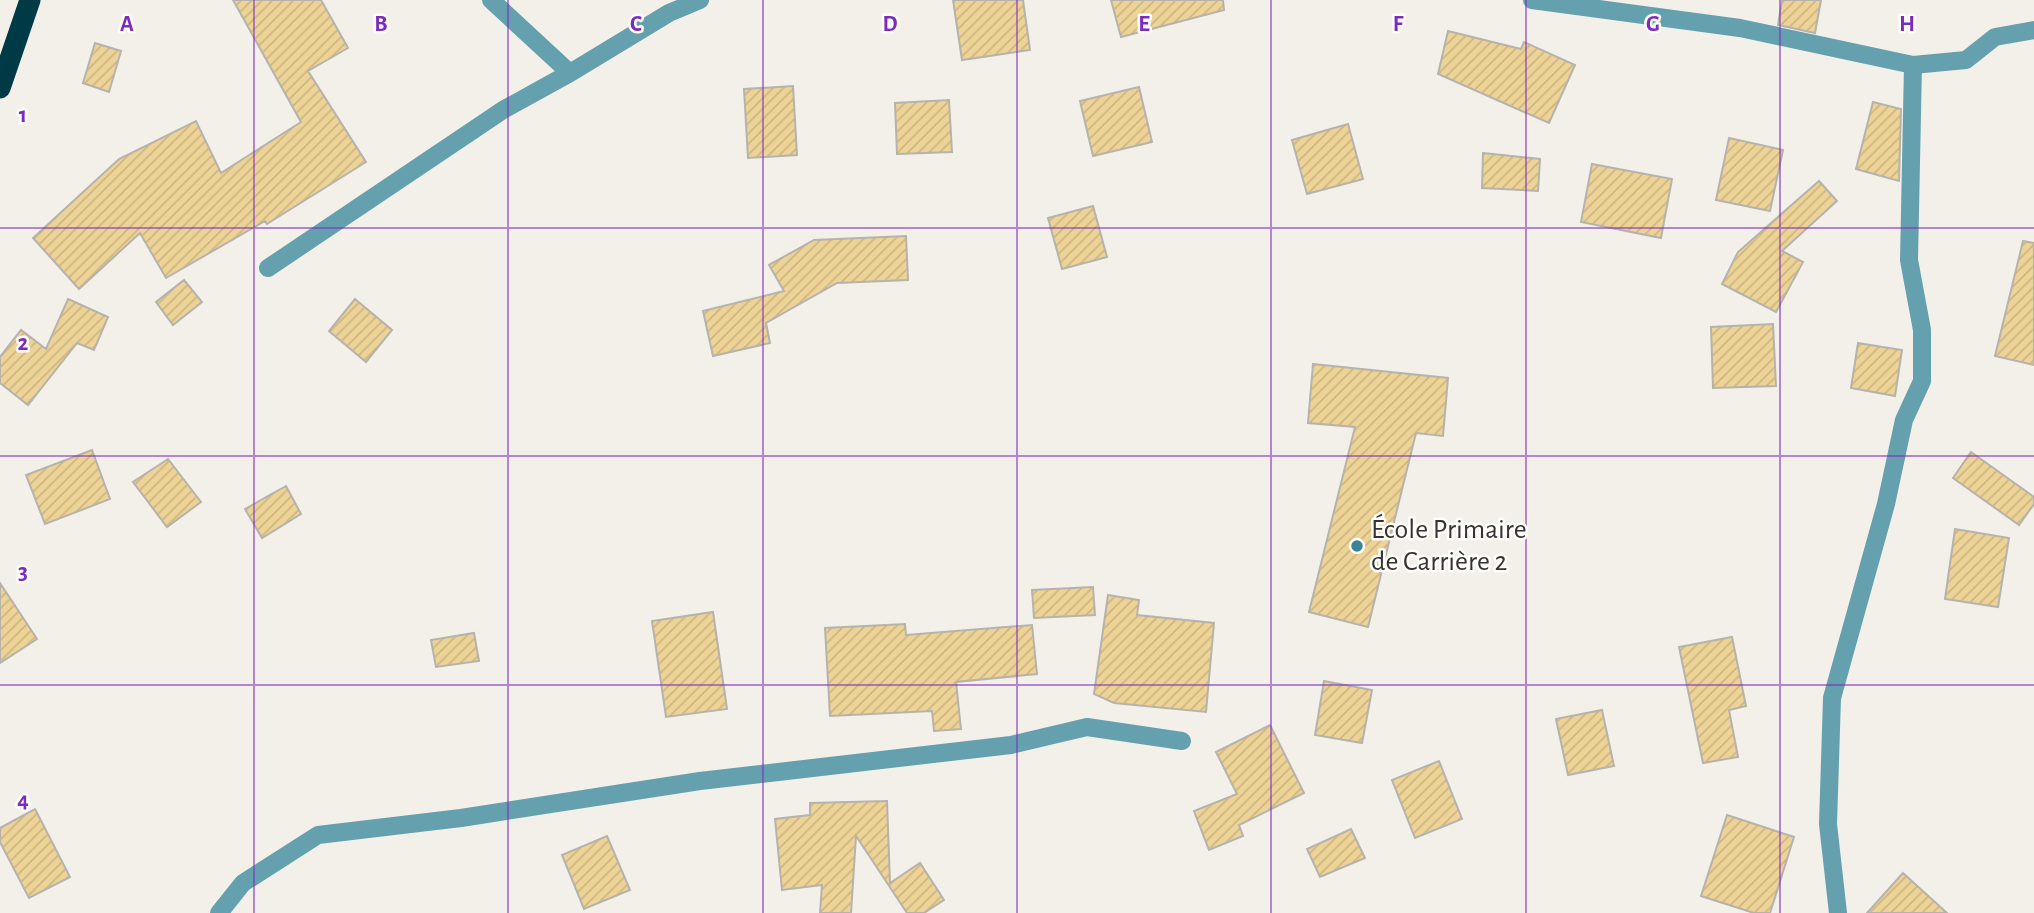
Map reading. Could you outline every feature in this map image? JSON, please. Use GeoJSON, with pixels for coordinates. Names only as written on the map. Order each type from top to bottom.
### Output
{"type":"FeatureCollection","features":[{"type":"Feature","properties":{"kind":"highway"},"geometry":{"type":"LineString","coordinates":[[0,88],[30,0]]}},
{"type":"Feature","properties":{"kind":"street"},"geometry":{"type":"LineString","coordinates":[[491,0],[570,73]]}},
{"type":"Feature","properties":{"kind":"street"},"geometry":{"type":"LineString","coordinates":[[268,268],[503,110],[670,13],[700,0]]}},
{"type":"Feature","properties":{"kind":"street"},"geometry":{"type":"LineString","coordinates":[[1532,0],[1740,27],[1913,65],[1966,60],[1994,37],[2034,30]]}},
{"type":"Feature","properties":{"kind":"street"},"geometry":{"type":"LineString","coordinates":[[1838,913],[1828,824],[1832,698],[1886,504],[1904,420],[1922,381],[1922,330],[1909,260],[1913,65]]}},
{"type":"Feature","properties":{"kind":"street"},"geometry":{"type":"LineString","coordinates":[[219,913],[243,883],[318,835],[461,818],[701,781],[1011,746],[1087,727],[1182,741]]}},
{"type":"Feature","properties":{"kind":"building"},"geometry":{"type":"Polygon","coordinates":[[[233,0],[321,0],[348,48],[308,71],[366,162],[267,224],[265,221],[166,278],[140,233],[79,289],[33,238],[119,159],[196,121],[221,173],[301,122],[233,0]]]}},
{"type":"Feature","properties":{"kind":"building"},"geometry":{"type":"Polygon","coordinates":[[[953,0],[1023,0],[1030,50],[962,60],[953,0]]]}},
{"type":"Feature","properties":{"kind":"building"},"geometry":{"type":"Polygon","coordinates":[[[1111,0],[1223,0],[1224,10],[1121,37],[1111,0]]]}},
{"type":"Feature","properties":{"kind":"building"},"geometry":{"type":"Polygon","coordinates":[[[1782,0],[1821,0],[1815,33],[1778,25],[1782,0]]]}},
{"type":"Feature","properties":{"kind":"building"},"geometry":{"type":"Polygon","coordinates":[[[1448,31],[1521,49],[1524,42],[1575,65],[1549,123],[1438,74],[1448,31]]]}},
{"type":"Feature","properties":{"kind":"building"},"geometry":{"type":"Polygon","coordinates":[[[95,43],[121,51],[109,92],[83,83],[95,43]]]}},
{"type":"Feature","properties":{"kind":"building"},"geometry":{"type":"Polygon","coordinates":[[[793,86],[797,155],[748,158],[744,89],[793,86]]]}},
{"type":"Feature","properties":{"kind":"building"},"geometry":{"type":"Polygon","coordinates":[[[1139,87],[1152,142],[1093,156],[1080,101],[1139,87]]]}},
{"type":"Feature","properties":{"kind":"building"},"geometry":{"type":"Polygon","coordinates":[[[949,100],[952,152],[897,154],[895,103],[949,100]]]}},
{"type":"Feature","properties":{"kind":"building"},"geometry":{"type":"Polygon","coordinates":[[[1873,102],[1901,109],[1899,181],[1856,169],[1873,102]]]}},
{"type":"Feature","properties":{"kind":"building"},"geometry":{"type":"Polygon","coordinates":[[[1348,124],[1363,179],[1307,194],[1292,140],[1348,124]]]}},
{"type":"Feature","properties":{"kind":"building"},"geometry":{"type":"Polygon","coordinates":[[[1729,138],[1783,150],[1770,211],[1716,200],[1729,138]]]}},
{"type":"Feature","properties":{"kind":"building"},"geometry":{"type":"Polygon","coordinates":[[[1483,153],[1540,159],[1538,191],[1482,188],[1483,153]]]}},
{"type":"Feature","properties":{"kind":"building"},"geometry":{"type":"Polygon","coordinates":[[[1592,164],[1672,179],[1661,238],[1581,222],[1592,164]]]}},
{"type":"Feature","properties":{"kind":"building"},"geometry":{"type":"Polygon","coordinates":[[[1819,181],[1837,201],[1782,251],[1803,262],[1776,312],[1722,284],[1738,252],[1819,181]]]}},
{"type":"Feature","properties":{"kind":"building"},"geometry":{"type":"Polygon","coordinates":[[[1093,206],[1107,257],[1062,269],[1048,218],[1093,206]]]}},
{"type":"Feature","properties":{"kind":"building"},"geometry":{"type":"Polygon","coordinates":[[[906,236],[908,280],[837,283],[766,323],[770,343],[713,356],[703,311],[784,291],[769,265],[814,240],[906,236]]]}},
{"type":"Feature","properties":{"kind":"building"},"geometry":{"type":"Polygon","coordinates":[[[2023,241],[2034,243],[2034,365],[1995,356],[2023,241]]]}},
{"type":"Feature","properties":{"kind":"building"},"geometry":{"type":"Polygon","coordinates":[[[184,280],[202,302],[173,325],[156,302],[184,280]]]}},
{"type":"Feature","properties":{"kind":"building"},"geometry":{"type":"Polygon","coordinates":[[[68,299],[108,317],[94,350],[77,343],[28,405],[0,383],[0,357],[21,330],[46,349],[68,299]]]}},
{"type":"Feature","properties":{"kind":"building"},"geometry":{"type":"Polygon","coordinates":[[[355,299],[392,330],[366,362],[329,331],[355,299]]]}},
{"type":"Feature","properties":{"kind":"building"},"geometry":{"type":"Polygon","coordinates":[[[1773,324],[1776,386],[1713,388],[1711,327],[1773,324]]]}},
{"type":"Feature","properties":{"kind":"building"},"geometry":{"type":"Polygon","coordinates":[[[1858,343],[1902,350],[1895,396],[1851,388],[1858,343]]]}},
{"type":"Feature","properties":{"kind":"building"},"geometry":{"type":"Polygon","coordinates":[[[1313,364],[1448,378],[1443,436],[1416,433],[1368,627],[1309,612],[1355,427],[1308,423],[1313,364]]]}},
{"type":"Feature","properties":{"kind":"building"},"geometry":{"type":"Polygon","coordinates":[[[92,450],[110,499],[45,524],[26,475],[92,450]]]}},
{"type":"Feature","properties":{"kind":"building"},"geometry":{"type":"Polygon","coordinates":[[[1971,452],[2034,497],[2034,504],[2019,525],[1953,478],[1971,452]]]}},
{"type":"Feature","properties":{"kind":"building"},"geometry":{"type":"Polygon","coordinates":[[[168,459],[201,502],[167,527],[133,482],[168,459]]]}},
{"type":"Feature","properties":{"kind":"building"},"geometry":{"type":"Polygon","coordinates":[[[286,486],[301,514],[262,538],[245,509],[286,486]]]}},
{"type":"Feature","properties":{"kind":"building"},"geometry":{"type":"Polygon","coordinates":[[[1955,529],[2009,538],[1998,607],[1945,599],[1955,529]]]}},
{"type":"Feature","properties":{"kind":"building"},"geometry":{"type":"Polygon","coordinates":[[[0,583],[37,639],[0,663],[0,583]]]}},
{"type":"Feature","properties":{"kind":"building"},"geometry":{"type":"Polygon","coordinates":[[[1093,587],[1095,615],[1034,618],[1032,590],[1093,587]]]}},
{"type":"Feature","properties":{"kind":"building"},"geometry":{"type":"Polygon","coordinates":[[[1108,595],[1139,600],[1137,615],[1214,623],[1206,712],[1114,703],[1094,694],[1108,595]]]}},
{"type":"Feature","properties":{"kind":"building"},"geometry":{"type":"Polygon","coordinates":[[[713,612],[727,709],[666,717],[652,621],[713,612]]]}},
{"type":"Feature","properties":{"kind":"building"},"geometry":{"type":"Polygon","coordinates":[[[905,624],[906,635],[1032,625],[1037,674],[956,682],[961,729],[934,731],[932,711],[830,716],[825,628],[905,624]]]}},
{"type":"Feature","properties":{"kind":"building"},"geometry":{"type":"Polygon","coordinates":[[[474,633],[479,661],[436,667],[431,640],[474,633]]]}},
{"type":"Feature","properties":{"kind":"building"},"geometry":{"type":"Polygon","coordinates":[[[1732,637],[1746,706],[1729,710],[1738,757],[1703,763],[1679,647],[1732,637]]]}},
{"type":"Feature","properties":{"kind":"building"},"geometry":{"type":"Polygon","coordinates":[[[1324,681],[1372,690],[1362,743],[1315,735],[1324,681]]]}},
{"type":"Feature","properties":{"kind":"building"},"geometry":{"type":"Polygon","coordinates":[[[1602,710],[1614,766],[1568,775],[1556,719],[1602,710]]]}},
{"type":"Feature","properties":{"kind":"building"},"geometry":{"type":"Polygon","coordinates":[[[1270,725],[1304,793],[1239,825],[1243,836],[1209,850],[1194,811],[1237,794],[1216,752],[1270,725]]]}},
{"type":"Feature","properties":{"kind":"building"},"geometry":{"type":"Polygon","coordinates":[[[1439,761],[1462,819],[1415,838],[1392,780],[1439,761]]]}},
{"type":"Feature","properties":{"kind":"building"},"geometry":{"type":"Polygon","coordinates":[[[887,801],[890,883],[920,863],[944,900],[924,913],[907,913],[856,836],[851,913],[820,913],[822,885],[782,890],[775,819],[810,815],[810,803],[887,801]]]}},
{"type":"Feature","properties":{"kind":"building"},"geometry":{"type":"Polygon","coordinates":[[[35,809],[70,877],[29,898],[0,842],[0,828],[35,809]]]}},
{"type":"Feature","properties":{"kind":"building"},"geometry":{"type":"Polygon","coordinates":[[[1727,815],[1794,837],[1770,913],[1754,913],[1701,896],[1727,815]]]}},
{"type":"Feature","properties":{"kind":"building"},"geometry":{"type":"Polygon","coordinates":[[[1351,829],[1365,858],[1320,877],[1307,849],[1351,829]]]}},
{"type":"Feature","properties":{"kind":"building"},"geometry":{"type":"Polygon","coordinates":[[[607,836],[630,890],[584,909],[562,855],[607,836]]]}},
{"type":"Feature","properties":{"kind":"building"},"geometry":{"type":"Polygon","coordinates":[[[1903,873],[1947,913],[1867,913],[1903,873]]]}},
{"type":"Feature","properties":{"kind":"place","name":"École Primaire de Carrière 2"},"geometry":{"type":"Point","coordinates":[1357,546]}}]}
